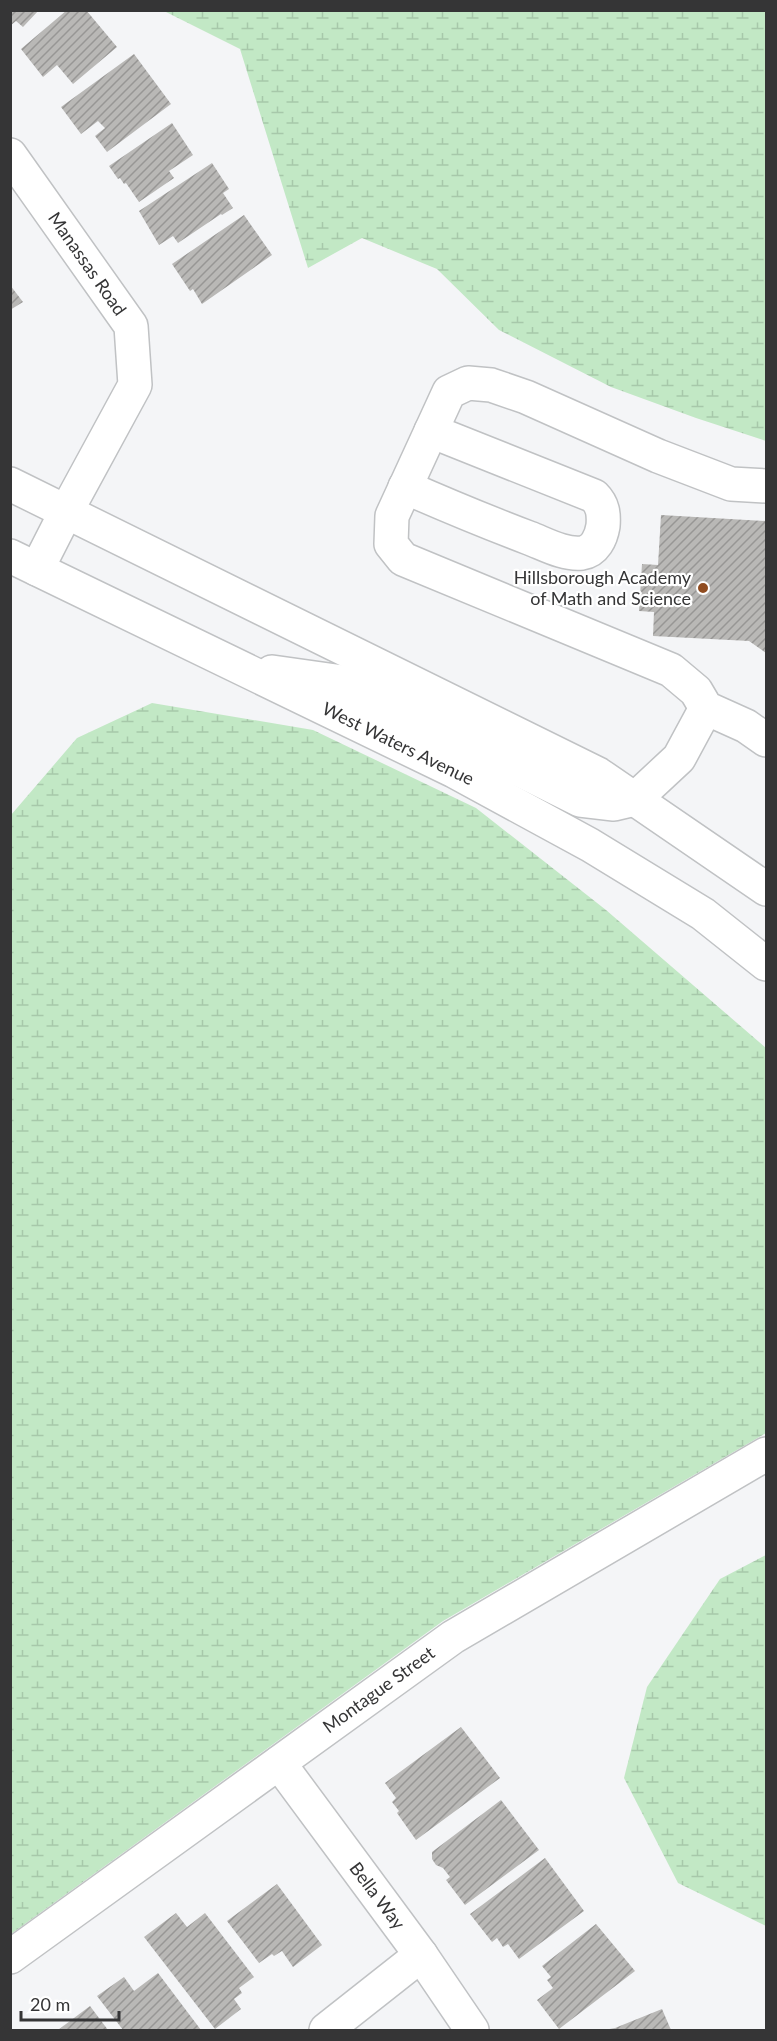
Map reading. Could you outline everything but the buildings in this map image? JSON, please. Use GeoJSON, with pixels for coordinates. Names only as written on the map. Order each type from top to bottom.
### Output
{"type":"FeatureCollection","features":[{"type":"Feature","properties":{"kind":"street","name":"Manassas Road"},"geometry":{"type":"LineString","coordinates":[[10,155],[131,326],[135,385],[67,510],[24,563]]}},
{"type":"Feature","properties":{"kind":"street"},"geometry":{"type":"LineString","coordinates":[[766,486],[731,484],[658,456],[526,397],[491,385],[468,383],[448,392],[392,516],[391,544],[403,559],[671,670],[696,691],[706,708],[746,726],[766,740]]}},
{"type":"Feature","properties":{"kind":"street"},"geometry":{"type":"LineString","coordinates":[[405,487],[494,525],[566,552],[584,553],[595,546],[602,534],[604,516],[600,503],[594,496],[431,431]]}},
{"type":"Feature","properties":{"kind":"street"},"geometry":{"type":"LineString","coordinates":[[10,484],[67,510],[598,774],[766,889]]}},
{"type":"Feature","properties":{"kind":"street","name":"West Waters Avenue"},"geometry":{"type":"LineString","coordinates":[[24,563],[454,771],[590,845],[703,914],[766,964]]}},
{"type":"Feature","properties":{"kind":"street"},"geometry":{"type":"LineString","coordinates":[[240,667],[343,682],[580,800],[614,804],[635,799],[679,758],[706,708]]}},
{"type":"Feature","properties":{"kind":"street","name":"Montague Street"},"geometry":{"type":"LineString","coordinates":[[10,1957],[453,1637],[766,1454]]}},
{"type":"Feature","properties":{"kind":"street","name":"Bella Way"},"geometry":{"type":"LineString","coordinates":[[279,1763],[421,1955],[472,2031]]}},
{"type":"Feature","properties":{"kind":"street"},"geometry":{"type":"LineString","coordinates":[[326,2031],[421,1955]]}},
{"type":"Feature","properties":{"kind":"green space"},"geometry":{"type":"Polygon","coordinates":[[[164,11],[766,11],[766,441],[611,387],[499,330],[437,269],[362,238],[308,268],[240,49],[164,11]]]}},
{"type":"Feature","properties":{"kind":"green space"},"geometry":{"type":"Polygon","coordinates":[[[152,703],[313,730],[476,808],[606,910],[766,1048],[766,1433],[443,1621],[11,1934],[11,815],[77,738],[152,703]]]}},
{"type":"Feature","properties":{"kind":"green space"},"geometry":{"type":"Polygon","coordinates":[[[766,1555],[766,1926],[678,1883],[624,1778],[647,1687],[720,1579],[766,1555]]]}},
{"type":"Feature","properties":{"kind":"place","name":"Hillsborough Academy of Math and Science"},"geometry":{"type":"Point","coordinates":[703,588]}}]}
